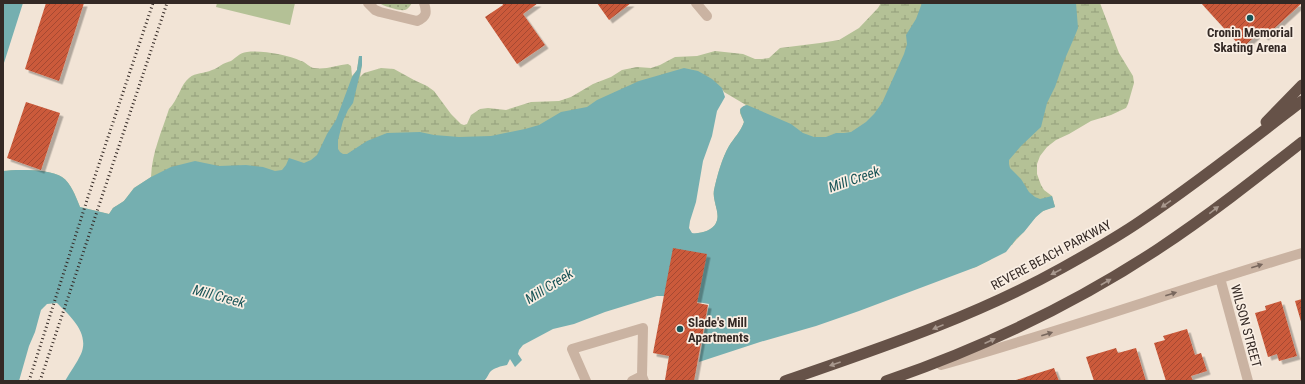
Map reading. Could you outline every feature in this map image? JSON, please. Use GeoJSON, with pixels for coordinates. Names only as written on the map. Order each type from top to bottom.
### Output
{"type":"FeatureCollection","features":[{"type":"Feature","properties":{"kind":"highway"},"geometry":{"type":"LineString","coordinates":[[1231,155],[1302,85]]}},
{"type":"Feature","properties":{"kind":"highway","name":"REVERE BEACH PARKWAY"},"geometry":{"type":"LineString","coordinates":[[785,381],[942,326],[1027,286],[1094,250],[1142,221],[1198,181],[1302,101]]}},
{"type":"Feature","properties":{"kind":"highway"},"geometry":{"type":"LineString","coordinates":[[887,381],[976,347],[1045,315],[1127,270],[1207,215],[1302,142]]}},
{"type":"Feature","properties":{"kind":"street"},"geometry":{"type":"LineString","coordinates":[[368,3],[375,10],[380,12],[417,22],[424,18],[426,14],[424,3]]}},
{"type":"Feature","properties":{"kind":"street"},"geometry":{"type":"LineString","coordinates":[[696,3],[707,16]]}},
{"type":"Feature","properties":{"kind":"street"},"geometry":{"type":"LineString","coordinates":[[887,381],[1027,340],[1302,253]]}},
{"type":"Feature","properties":{"kind":"street","name":"WILSON STREET"},"geometry":{"type":"LineString","coordinates":[[1220,278],[1248,381]]}},
{"type":"Feature","properties":{"kind":"street"},"geometry":{"type":"LineString","coordinates":[[586,381],[572,349],[643,328],[643,379],[632,381]]}},
{"type":"Feature","properties":{"kind":"green space"},"geometry":{"type":"Polygon","coordinates":[[[217,3],[295,3],[290,25],[216,7],[217,3]]]}},
{"type":"Feature","properties":{"kind":"green space"},"geometry":{"type":"Polygon","coordinates":[[[379,3],[412,3],[407,9],[402,10],[384,6],[379,3]]]}},
{"type":"Feature","properties":{"kind":"green space"},"geometry":{"type":"Polygon","coordinates":[[[881,3],[963,3],[921,95],[727,237],[692,233],[706,231],[712,228],[716,223],[718,215],[714,198],[714,190],[718,173],[726,151],[744,122],[740,109],[746,105],[724,92],[722,89],[202,266],[3,171],[33,170],[57,174],[68,183],[73,190],[80,207],[109,214],[113,208],[124,201],[134,188],[151,177],[155,150],[169,109],[186,81],[194,75],[215,69],[244,53],[267,52],[282,55],[296,59],[314,68],[327,68],[348,64],[351,66],[352,76],[357,70],[359,56],[362,56],[360,77],[364,73],[381,68],[394,69],[434,91],[451,114],[464,125],[467,124],[471,115],[480,109],[488,108],[506,110],[531,102],[559,101],[571,97],[622,70],[637,67],[651,68],[675,57],[697,56],[715,51],[743,54],[755,59],[762,59],[769,58],[780,48],[839,40],[859,28],[881,3]]]}},
{"type":"Feature","properties":{"kind":"green space"},"geometry":{"type":"Polygon","coordinates":[[[1006,3],[1100,3],[1119,53],[1133,76],[1134,83],[1126,108],[1111,115],[1091,121],[1056,140],[1047,147],[1040,156],[1037,164],[1037,174],[1044,190],[1052,196],[1055,207],[1041,212],[1012,245],[1005,245],[990,260],[976,267],[952,273],[1006,3]]]}},
{"type":"Feature","properties":{"kind":"water"},"geometry":{"type":"Polygon","coordinates":[[[3,3],[23,3],[3,66],[3,3]]]}},
{"type":"Feature","properties":{"kind":"water","name":"Mill Creek"},"geometry":{"type":"Polygon","coordinates":[[[922,3],[1076,3],[1078,28],[1055,87],[1047,103],[1041,127],[1009,160],[1010,168],[1021,179],[1029,192],[1040,199],[1052,196],[1055,207],[1043,211],[1036,217],[1006,252],[976,267],[816,326],[699,362],[709,304],[657,296],[605,312],[574,324],[553,329],[523,345],[518,354],[522,360],[515,367],[510,359],[507,365],[498,367],[490,372],[484,381],[65,381],[81,354],[83,339],[81,332],[73,319],[57,303],[47,304],[41,310],[19,381],[3,381],[3,171],[33,170],[57,174],[68,183],[73,190],[80,207],[109,214],[113,208],[124,201],[134,188],[171,167],[195,161],[219,166],[246,165],[263,167],[275,171],[282,170],[289,158],[304,163],[317,155],[327,134],[336,120],[352,77],[357,70],[359,56],[362,56],[362,65],[353,103],[343,121],[338,140],[338,149],[343,154],[347,154],[367,141],[387,133],[420,132],[459,137],[491,136],[525,129],[539,125],[561,112],[587,107],[597,100],[639,81],[684,68],[698,71],[712,79],[722,88],[725,97],[717,111],[712,136],[703,161],[696,202],[690,221],[689,228],[692,233],[699,233],[709,230],[716,223],[718,215],[714,198],[714,190],[724,156],[744,122],[740,112],[741,108],[747,105],[791,124],[803,133],[814,137],[826,137],[836,133],[851,132],[866,122],[882,103],[904,54],[907,44],[906,35],[916,19],[922,3]]]}},
{"type":"Feature","properties":{"kind":"building"},"geometry":{"type":"Polygon","coordinates":[[[46,3],[84,3],[59,81],[25,69],[46,3]]]}},
{"type":"Feature","properties":{"kind":"building"},"geometry":{"type":"Polygon","coordinates":[[[502,3],[538,3],[523,14],[545,45],[517,64],[485,17],[503,5],[502,3]]]}},
{"type":"Feature","properties":{"kind":"building"},"geometry":{"type":"Polygon","coordinates":[[[597,3],[631,3],[609,20],[597,3]]]}},
{"type":"Feature","properties":{"kind":"building","name":"Cronin Memorial Skating Arena"},"geometry":{"type":"Polygon","coordinates":[[[1201,3],[1302,3],[1265,37],[1260,32],[1242,48],[1201,3]]]}},
{"type":"Feature","properties":{"kind":"building"},"geometry":{"type":"Polygon","coordinates":[[[26,102],[60,113],[41,170],[7,158],[26,102]]]}},
{"type":"Feature","properties":{"kind":"building","name":"Slade's Mill Apartments"},"geometry":{"type":"Polygon","coordinates":[[[673,248],[707,254],[697,303],[708,305],[694,381],[665,380],[669,356],[653,353],[673,248]]]}},
{"type":"Feature","properties":{"kind":"building"},"geometry":{"type":"Polygon","coordinates":[[[1302,299],[1302,325],[1295,301],[1302,299]]]}},
{"type":"Feature","properties":{"kind":"building"},"geometry":{"type":"Polygon","coordinates":[[[1281,301],[1297,356],[1279,361],[1277,354],[1268,357],[1255,313],[1266,310],[1265,306],[1281,301]]]}},
{"type":"Feature","properties":{"kind":"building"},"geometry":{"type":"Polygon","coordinates":[[[1187,329],[1195,355],[1201,353],[1207,371],[1191,376],[1193,381],[1166,381],[1154,343],[1165,340],[1163,336],[1187,329]]]}},
{"type":"Feature","properties":{"kind":"building"},"geometry":{"type":"Polygon","coordinates":[[[1116,348],[1118,353],[1136,348],[1146,381],[1094,381],[1086,357],[1116,348]]]}},
{"type":"Feature","properties":{"kind":"building"},"geometry":{"type":"Polygon","coordinates":[[[1054,368],[1059,381],[1016,380],[1054,368]]]}},
{"type":"Feature","properties":{"kind":"railway"},"geometry":{"type":"LineString","coordinates":[[29,381],[88,197],[153,3]]}},
{"type":"Feature","properties":{"kind":"railway"},"geometry":{"type":"LineString","coordinates":[[40,381],[167,3]]}},
{"type":"Feature","properties":{"kind":"place","name":"Cronin Memorial Skating Arena"},"geometry":{"type":"Point","coordinates":[1250,18]}},
{"type":"Feature","properties":{"kind":"place","name":"Slade's Mill Apartments"},"geometry":{"type":"Point","coordinates":[680,329]}}]}
